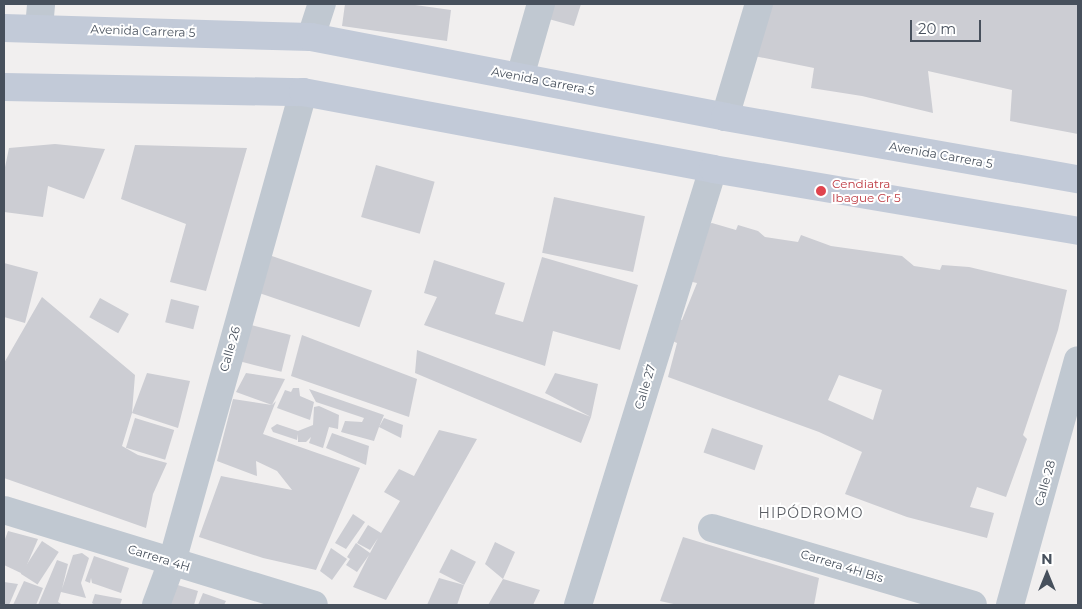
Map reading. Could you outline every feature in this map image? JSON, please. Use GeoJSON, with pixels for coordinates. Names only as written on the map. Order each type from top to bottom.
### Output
{"type":"FeatureCollection","features":[{"type":"Feature","properties":{"kind":"main road","name":"Avenida Carrera 5"},"geometry":{"type":"LineString","coordinates":[[4,28],[40,16],[311,37],[725,117],[1078,179]]}},
{"type":"Feature","properties":{"kind":"main road"},"geometry":{"type":"LineString","coordinates":[[4,87],[303,92],[713,169],[1078,231]]}},
{"type":"Feature","properties":{"kind":"street"},"geometry":{"type":"LineString","coordinates":[[311,37],[322,4]]}},
{"type":"Feature","properties":{"kind":"street"},"geometry":{"type":"LineString","coordinates":[[520,77],[541,4]]}},
{"type":"Feature","properties":{"kind":"street"},"geometry":{"type":"LineString","coordinates":[[725,117],[759,4]]}},
{"type":"Feature","properties":{"kind":"street","name":"Calle 26"},"geometry":{"type":"LineString","coordinates":[[156,605],[172,562],[303,92]]}},
{"type":"Feature","properties":{"kind":"street","name":"Calle 27"},"geometry":{"type":"LineString","coordinates":[[578,605],[713,169]]}},
{"type":"Feature","properties":{"kind":"street","name":"Calle 28"},"geometry":{"type":"LineString","coordinates":[[1010,605],[1070,424],[1078,360]]}},
{"type":"Feature","properties":{"kind":"street","name":"Carrera 4H"},"geometry":{"type":"LineString","coordinates":[[4,510],[314,605]]}},
{"type":"Feature","properties":{"kind":"street","name":"Carrera 4H Bis"},"geometry":{"type":"LineString","coordinates":[[712,528],[972,605]]}},
{"type":"Feature","properties":{"kind":"building"},"geometry":{"type":"Polygon","coordinates":[[[345,4],[408,4],[451,10],[447,41],[342,26],[345,4]]]}},
{"type":"Feature","properties":{"kind":"building"},"geometry":{"type":"Polygon","coordinates":[[[549,4],[581,4],[574,26],[545,18],[549,4]]]}},
{"type":"Feature","properties":{"kind":"building"},"geometry":{"type":"Polygon","coordinates":[[[767,4],[1078,4],[1078,134],[1010,121],[1012,90],[928,71],[933,113],[862,96],[811,88],[814,68],[754,56],[767,4]]]}},
{"type":"Feature","properties":{"kind":"building"},"geometry":{"type":"Polygon","coordinates":[[[55,144],[105,149],[84,199],[48,186],[43,217],[4,212],[4,172],[9,148],[55,144]]]}},
{"type":"Feature","properties":{"kind":"building"},"geometry":{"type":"Polygon","coordinates":[[[135,145],[247,148],[206,291],[170,282],[186,224],[121,199],[135,145]]]}},
{"type":"Feature","properties":{"kind":"building"},"geometry":{"type":"Polygon","coordinates":[[[376,165],[435,182],[420,234],[361,217],[376,165]]]}},
{"type":"Feature","properties":{"kind":"building"},"geometry":{"type":"Polygon","coordinates":[[[554,197],[645,216],[633,272],[542,253],[554,197]]]}},
{"type":"Feature","properties":{"kind":"building"},"geometry":{"type":"Polygon","coordinates":[[[712,223],[736,230],[738,225],[758,231],[765,237],[798,242],[801,235],[831,246],[902,256],[914,266],[940,270],[942,265],[969,267],[1067,290],[1058,330],[1023,435],[1027,439],[1006,497],[977,487],[970,507],[994,513],[987,538],[907,517],[845,494],[862,452],[819,432],[668,377],[677,343],[668,339],[675,318],[682,320],[697,283],[688,281],[705,225],[712,223]],[[839,375],[828,400],[873,420],[882,390],[839,375]]]}},
{"type":"Feature","properties":{"kind":"building"},"geometry":{"type":"Polygon","coordinates":[[[269,255],[372,290],[359,327],[256,292],[269,255]]]}},
{"type":"Feature","properties":{"kind":"building"},"geometry":{"type":"Polygon","coordinates":[[[542,257],[638,285],[620,350],[553,331],[545,366],[424,325],[437,297],[424,293],[434,260],[505,283],[495,314],[523,322],[542,257]]]}},
{"type":"Feature","properties":{"kind":"building"},"geometry":{"type":"Polygon","coordinates":[[[4,263],[38,272],[25,323],[4,317],[4,263]]]}},
{"type":"Feature","properties":{"kind":"building"},"geometry":{"type":"Polygon","coordinates":[[[42,297],[135,375],[132,413],[122,446],[138,455],[167,463],[153,494],[146,528],[4,478],[4,363],[42,297]]]}},
{"type":"Feature","properties":{"kind":"building"},"geometry":{"type":"Polygon","coordinates":[[[100,298],[129,314],[118,333],[89,317],[100,298]]]}},
{"type":"Feature","properties":{"kind":"building"},"geometry":{"type":"Polygon","coordinates":[[[171,299],[199,306],[193,329],[165,322],[171,299]]]}},
{"type":"Feature","properties":{"kind":"building"},"geometry":{"type":"Polygon","coordinates":[[[247,324],[291,335],[281,372],[238,361],[247,324]]]}},
{"type":"Feature","properties":{"kind":"building"},"geometry":{"type":"Polygon","coordinates":[[[302,335],[417,379],[409,417],[291,376],[302,335]]]}},
{"type":"Feature","properties":{"kind":"building"},"geometry":{"type":"Polygon","coordinates":[[[417,350],[591,417],[581,443],[415,373],[417,350]]]}},
{"type":"Feature","properties":{"kind":"building"},"geometry":{"type":"Polygon","coordinates":[[[147,373],[190,381],[178,428],[132,413],[147,373]]]}},
{"type":"Feature","properties":{"kind":"building"},"geometry":{"type":"Polygon","coordinates":[[[246,373],[285,379],[272,405],[236,392],[246,373]]]}},
{"type":"Feature","properties":{"kind":"building"},"geometry":{"type":"Polygon","coordinates":[[[555,373],[598,384],[591,417],[545,393],[555,373]]]}},
{"type":"Feature","properties":{"kind":"building"},"geometry":{"type":"Polygon","coordinates":[[[293,388],[299,388],[300,396],[314,402],[310,420],[277,408],[285,390],[291,392],[293,388]]]}},
{"type":"Feature","properties":{"kind":"building"},"geometry":{"type":"Polygon","coordinates":[[[309,389],[384,415],[374,441],[341,432],[345,421],[362,422],[364,418],[316,402],[309,389]]]}},
{"type":"Feature","properties":{"kind":"building"},"geometry":{"type":"Polygon","coordinates":[[[233,399],[272,405],[276,401],[263,434],[360,468],[316,570],[263,558],[199,537],[221,476],[292,490],[277,471],[256,461],[257,476],[217,461],[233,399]]]}},
{"type":"Feature","properties":{"kind":"building"},"geometry":{"type":"Polygon","coordinates":[[[319,406],[339,415],[338,429],[329,427],[323,448],[309,443],[311,437],[306,442],[298,442],[298,434],[297,440],[273,432],[271,428],[277,424],[298,431],[313,425],[314,407],[319,406]]]}},
{"type":"Feature","properties":{"kind":"building"},"geometry":{"type":"Polygon","coordinates":[[[135,418],[174,430],[165,460],[126,448],[135,418]]]}},
{"type":"Feature","properties":{"kind":"building"},"geometry":{"type":"Polygon","coordinates":[[[384,418],[403,425],[401,438],[379,427],[384,418]]]}},
{"type":"Feature","properties":{"kind":"building"},"geometry":{"type":"Polygon","coordinates":[[[712,428],[763,446],[755,470],[704,453],[712,428]]]}},
{"type":"Feature","properties":{"kind":"building"},"geometry":{"type":"Polygon","coordinates":[[[439,430],[477,439],[386,600],[353,587],[369,555],[357,572],[346,565],[350,559],[347,557],[356,543],[370,553],[378,538],[370,550],[357,543],[368,525],[381,533],[400,501],[384,492],[399,469],[414,476],[439,430]]]}},
{"type":"Feature","properties":{"kind":"building"},"geometry":{"type":"Polygon","coordinates":[[[332,433],[369,446],[366,465],[326,448],[332,433]]]}},
{"type":"Feature","properties":{"kind":"building"},"geometry":{"type":"Polygon","coordinates":[[[353,514],[365,522],[346,549],[335,543],[353,514]]]}},
{"type":"Feature","properties":{"kind":"building"},"geometry":{"type":"Polygon","coordinates":[[[8,531],[38,539],[23,574],[4,565],[4,542],[8,531]]]}},
{"type":"Feature","properties":{"kind":"building"},"geometry":{"type":"Polygon","coordinates":[[[683,537],[819,578],[814,605],[678,605],[660,601],[683,537]]]}},
{"type":"Feature","properties":{"kind":"building"},"geometry":{"type":"Polygon","coordinates":[[[42,541],[59,552],[38,585],[21,574],[42,541]]]}},
{"type":"Feature","properties":{"kind":"building"},"geometry":{"type":"Polygon","coordinates":[[[495,542],[515,552],[503,579],[485,564],[495,542]]]}},
{"type":"Feature","properties":{"kind":"building"},"geometry":{"type":"Polygon","coordinates":[[[331,548],[347,559],[332,580],[320,571],[331,548]]]}},
{"type":"Feature","properties":{"kind":"building"},"geometry":{"type":"Polygon","coordinates":[[[451,549],[476,562],[464,585],[439,572],[451,549]]]}},
{"type":"Feature","properties":{"kind":"building"},"geometry":{"type":"Polygon","coordinates":[[[82,553],[89,558],[81,583],[86,598],[61,592],[58,602],[63,605],[38,605],[57,560],[68,564],[62,589],[73,555],[82,553]]]}},
{"type":"Feature","properties":{"kind":"building"},"geometry":{"type":"Polygon","coordinates":[[[94,556],[129,568],[121,593],[92,583],[91,578],[90,583],[85,581],[94,556]]]}},
{"type":"Feature","properties":{"kind":"building"},"geometry":{"type":"Polygon","coordinates":[[[439,578],[464,585],[457,605],[427,605],[439,578]]]}},
{"type":"Feature","properties":{"kind":"building"},"geometry":{"type":"Polygon","coordinates":[[[503,579],[540,590],[533,605],[488,605],[503,579]]]}},
{"type":"Feature","properties":{"kind":"building"},"geometry":{"type":"Polygon","coordinates":[[[24,581],[43,588],[36,605],[13,605],[24,581]]]}},
{"type":"Feature","properties":{"kind":"building"},"geometry":{"type":"Polygon","coordinates":[[[4,582],[18,584],[9,605],[4,605],[4,582]]]}},
{"type":"Feature","properties":{"kind":"building"},"geometry":{"type":"Polygon","coordinates":[[[171,583],[198,591],[194,605],[163,605],[171,583]]]}},
{"type":"Feature","properties":{"kind":"building"},"geometry":{"type":"Polygon","coordinates":[[[203,593],[226,601],[224,605],[198,605],[203,593]]]}},
{"type":"Feature","properties":{"kind":"building"},"geometry":{"type":"Polygon","coordinates":[[[95,594],[122,599],[120,605],[95,605],[92,603],[95,594]]]}},
{"type":"Feature","properties":{"kind":"place","name":"Cendiatra Ibague Cr 5"},"geometry":{"type":"Point","coordinates":[821,191]}},
{"type":"Feature","properties":{"kind":"district","name":"HIPÓDROMO"},"geometry":{"type":"Point","coordinates":[811,513]}}]}
